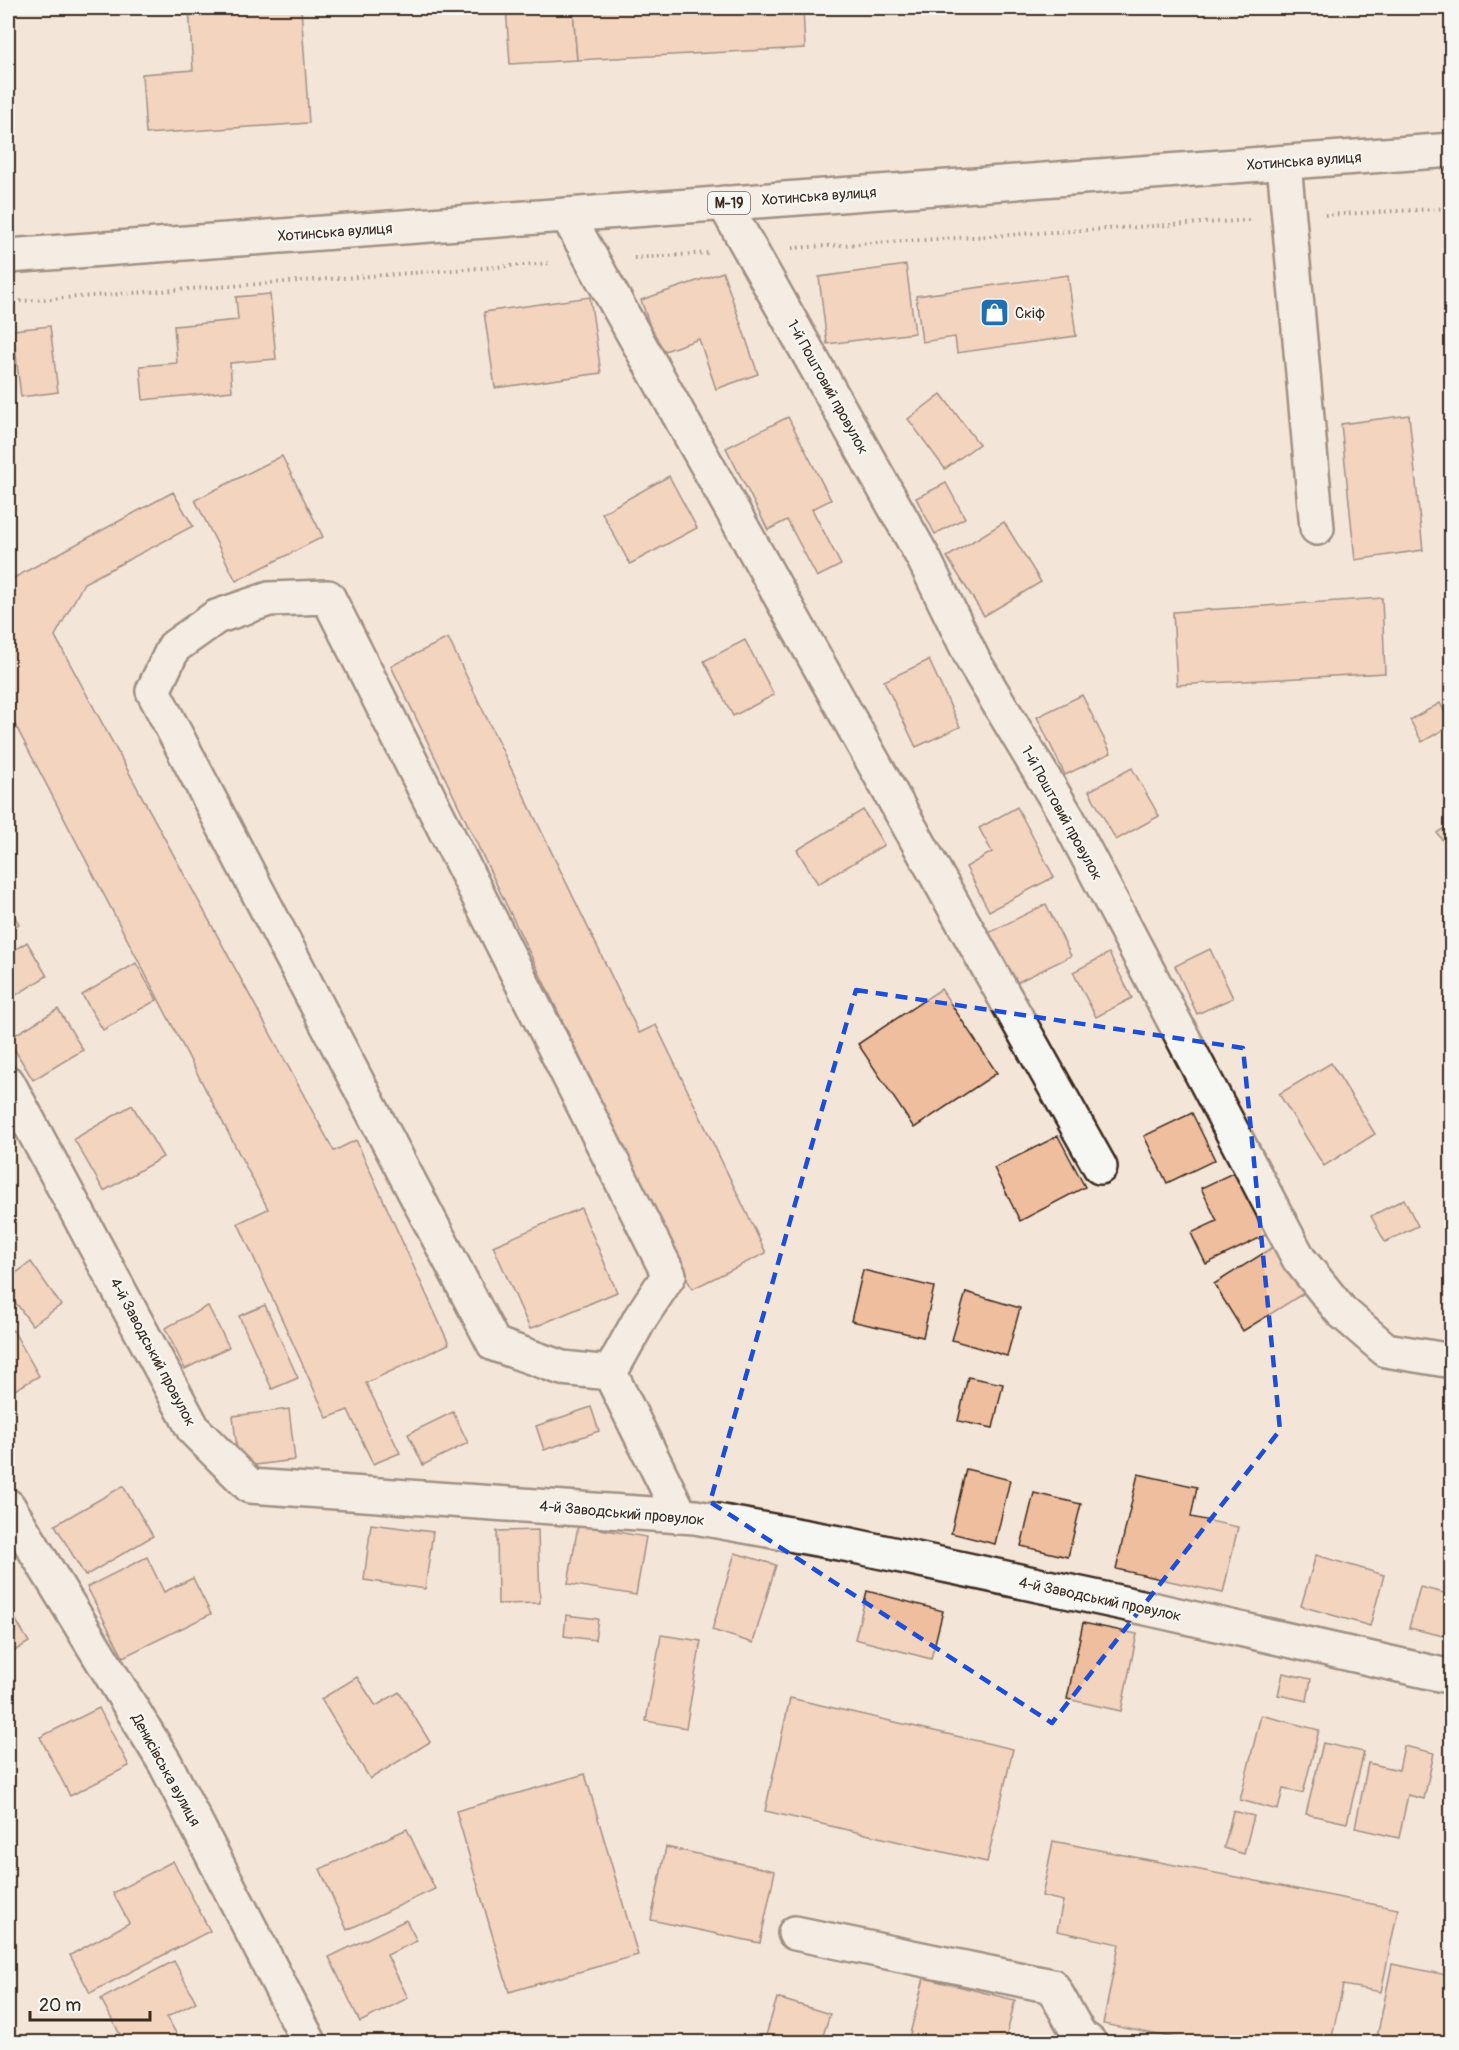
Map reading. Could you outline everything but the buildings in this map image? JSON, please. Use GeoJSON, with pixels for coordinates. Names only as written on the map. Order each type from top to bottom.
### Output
{"type":"FeatureCollection","features":[{"type":"Feature","properties":{"kind":"main road","name":"Хотинська вулиця"},"geometry":{"type":"LineString","coordinates":[[8,256],[1452,150]]}},
{"type":"Feature","properties":{"kind":"main road"},"geometry":{"type":"LineString","coordinates":[[1284,163],[1317,528]]}},
{"type":"Feature","properties":{"kind":"main road","name":"1-й Поштовий провулок"},"geometry":{"type":"LineString","coordinates":[[724,203],[924,559],[975,662],[1067,817],[1299,1259],[1341,1311],[1386,1350],[1452,1361]]}},
{"type":"Feature","properties":{"kind":"main road"},"geometry":{"type":"LineString","coordinates":[[567,215],[1100,1167]]}},
{"type":"Feature","properties":{"kind":"main road"},"geometry":{"type":"LineString","coordinates":[[328,597],[669,1275],[641,1317],[610,1373],[562,1368],[494,1344],[153,691],[174,647],[216,617],[269,599],[328,597]]}},
{"type":"Feature","properties":{"kind":"main road","name":"4-й Заводський провулок"},"geometry":{"type":"LineString","coordinates":[[8,1083],[194,1430],[250,1486],[681,1516],[861,1548],[1140,1607],[1452,1677]]}},
{"type":"Feature","properties":{"kind":"main road"},"geometry":{"type":"LineString","coordinates":[[610,1373],[681,1516]]}},
{"type":"Feature","properties":{"kind":"main road","name":"Денисівська вулиця"},"geometry":{"type":"LineString","coordinates":[[8,1506],[165,1763],[309,2043]]}},
{"type":"Feature","properties":{"kind":"main road"},"geometry":{"type":"LineString","coordinates":[[795,1933],[1052,1986],[1080,2036],[1089,2043]]}},
{"type":"Feature","properties":{"kind":"highlighted area"},"geometry":{"type":"Polygon","coordinates":[[[856,990],[1243,1048],[1280,1430],[1052,1723],[710,1502],[856,990]]]}},
{"type":"Feature","properties":{"kind":"place","name":"Скіф"},"geometry":{"type":"Point","coordinates":[994,313]}}]}
